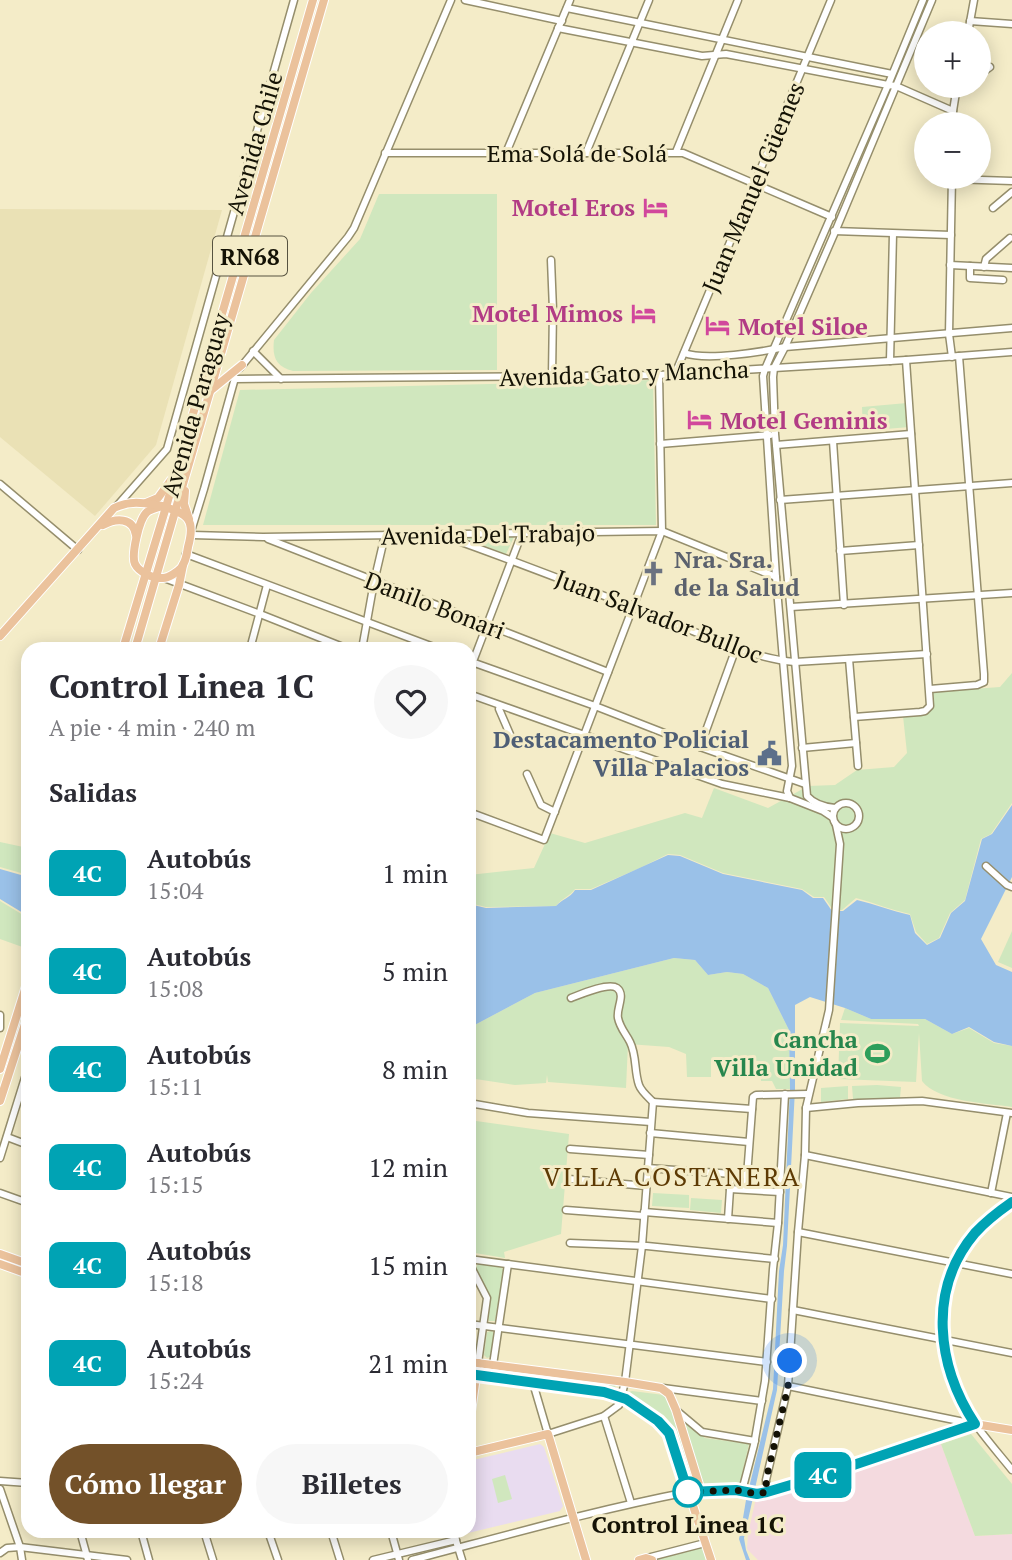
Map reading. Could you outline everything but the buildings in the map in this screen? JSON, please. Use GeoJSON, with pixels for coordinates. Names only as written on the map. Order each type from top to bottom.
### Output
{"type":"FeatureCollection","features":[{"type":"Feature","properties":{"kind":"main road","name":"Avenida Paraguay"},"geometry":{"type":"LineString","coordinates":[[125,642],[313,0]]}},
{"type":"Feature","properties":{"kind":"main road","name":"Avenida Paraguay"},"geometry":{"type":"LineString","coordinates":[[137,642],[160,578],[187,471],[324,0]]}},
{"type":"Feature","properties":{"kind":"main road"},"geometry":{"type":"LineString","coordinates":[[210,391],[242,365]]}},
{"type":"Feature","properties":{"kind":"main road"},"geometry":{"type":"LineString","coordinates":[[224,381],[235,379]]}},
{"type":"Feature","properties":{"kind":"main road"},"geometry":{"type":"LineString","coordinates":[[161,642],[187,554],[191,527],[184,504],[187,471]]}},
{"type":"Feature","properties":{"kind":"main road"},"geometry":{"type":"LineString","coordinates":[[143,503],[158,498],[175,475]]}},
{"type":"Feature","properties":{"kind":"main road"},"geometry":{"type":"LineString","coordinates":[[114,508],[127,503],[164,507],[176,511],[191,527]]}},
{"type":"Feature","properties":{"kind":"main road"},"geometry":{"type":"LineString","coordinates":[[164,507],[145,514],[137,538],[134,562],[146,574],[160,578],[175,573],[183,565]]}},
{"type":"Feature","properties":{"kind":"main road","name":"Avenida Chile"},"geometry":{"type":"LineString","coordinates":[[0,635],[114,508]]}},
{"type":"Feature","properties":{"kind":"main road"},"geometry":{"type":"LineString","coordinates":[[89,536],[108,522],[121,520],[135,528],[137,538]]}},
{"type":"Feature","properties":{"kind":"main road"},"geometry":{"type":"LineString","coordinates":[[0,1069],[21,1002]]}},
{"type":"Feature","properties":{"kind":"main road"},"geometry":{"type":"LineString","coordinates":[[0,1101],[21,1036]]}},
{"type":"Feature","properties":{"kind":"main road"},"geometry":{"type":"LineString","coordinates":[[0,1254],[21,1262]]}},
{"type":"Feature","properties":{"kind":"main road"},"geometry":{"type":"LineString","coordinates":[[0,1264],[21,1272]]}},
{"type":"Feature","properties":{"kind":"main road"},"geometry":{"type":"LineString","coordinates":[[476,1363],[661,1388],[669,1394],[676,1410],[701,1491]]}},
{"type":"Feature","properties":{"kind":"main road"},"geometry":{"type":"LineString","coordinates":[[476,1375],[604,1392],[658,1421],[669,1433],[711,1560]]}},
{"type":"Feature","properties":{"kind":"main road"},"geometry":{"type":"LineString","coordinates":[[688,1492],[736,1490],[757,1494],[821,1476],[975,1424],[1012,1430]]}},
{"type":"Feature","properties":{"kind":"main road"},"geometry":{"type":"LineString","coordinates":[[476,1451],[548,1434],[586,1560]]}},
{"type":"Feature","properties":{"kind":"street","name":"Avenida Chile"},"geometry":{"type":"LineString","coordinates":[[114,508],[167,449],[294,0]]}},
{"type":"Feature","properties":{"kind":"street"},"geometry":{"type":"LineString","coordinates":[[191,527],[235,379],[253,351],[348,237],[451,0]]}},
{"type":"Feature","properties":{"kind":"street"},"geometry":{"type":"LineString","coordinates":[[465,0],[562,21]]}},
{"type":"Feature","properties":{"kind":"street"},"geometry":{"type":"LineString","coordinates":[[506,153],[570,0]]}},
{"type":"Feature","properties":{"kind":"street"},"geometry":{"type":"LineString","coordinates":[[586,153],[649,0]]}},
{"type":"Feature","properties":{"kind":"street"},"geometry":{"type":"LineString","coordinates":[[676,152],[738,0]]}},
{"type":"Feature","properties":{"kind":"street","name":"Juan Manuel Güemes"},"geometry":{"type":"LineString","coordinates":[[675,374],[831,0]]}},
{"type":"Feature","properties":{"kind":"street"},"geometry":{"type":"LineString","coordinates":[[790,798],[787,791],[792,766],[763,376],[923,0]]}},
{"type":"Feature","properties":{"kind":"street"},"geometry":{"type":"LineString","coordinates":[[835,808],[824,807],[811,801],[807,796],[805,783],[775,434],[774,368],[835,232],[932,0]]}},
{"type":"Feature","properties":{"kind":"street"},"geometry":{"type":"LineString","coordinates":[[971,21],[974,0]]}},
{"type":"Feature","properties":{"kind":"street"},"geometry":{"type":"LineString","coordinates":[[567,8],[892,74]]}},
{"type":"Feature","properties":{"kind":"street"},"geometry":{"type":"LineString","coordinates":[[991,22],[1012,24]]}},
{"type":"Feature","properties":{"kind":"street"},"geometry":{"type":"LineString","coordinates":[[558,28],[702,56],[726,54],[896,86],[953,111],[955,98]]}},
{"type":"Feature","properties":{"kind":"street"},"geometry":{"type":"LineString","coordinates":[[892,74],[896,86]]}},
{"type":"Feature","properties":{"kind":"street","name":"Ema Solá de Solá"},"geometry":{"type":"LineString","coordinates":[[385,153],[683,153],[839,221]]}},
{"type":"Feature","properties":{"kind":"street"},"geometry":{"type":"LineString","coordinates":[[991,180],[1012,181]]}},
{"type":"Feature","properties":{"kind":"street"},"geometry":{"type":"LineString","coordinates":[[930,689],[984,682],[970,486],[955,356],[949,334],[951,189]]}},
{"type":"Feature","properties":{"kind":"street"},"geometry":{"type":"LineString","coordinates":[[993,208],[1012,192]]}},
{"type":"Feature","properties":{"kind":"street"},"geometry":{"type":"LineString","coordinates":[[826,228],[835,232],[951,235]]}},
{"type":"Feature","properties":{"kind":"street"},"geometry":{"type":"LineString","coordinates":[[891,361],[892,234]]}},
{"type":"Feature","properties":{"kind":"street"},"geometry":{"type":"LineString","coordinates":[[984,267],[986,259],[1010,238]]}},
{"type":"Feature","properties":{"kind":"street"},"geometry":{"type":"LineString","coordinates":[[551,260],[552,376]]}},
{"type":"Feature","properties":{"kind":"street"},"geometry":{"type":"LineString","coordinates":[[950,265],[1012,268]]}},
{"type":"Feature","properties":{"kind":"street"},"geometry":{"type":"LineString","coordinates":[[970,266],[970,278],[1003,280]]}},
{"type":"Feature","properties":{"kind":"street"},"geometry":{"type":"LineString","coordinates":[[684,353],[699,356],[756,352],[785,347],[1012,328]]}},
{"type":"Feature","properties":{"kind":"street"},"geometry":{"type":"LineString","coordinates":[[253,351],[281,379]]}},
{"type":"Feature","properties":{"kind":"street","name":"Avenida Gato y Mancha"},"geometry":{"type":"LineString","coordinates":[[235,379],[659,375],[1012,352]]}},
{"type":"Feature","properties":{"kind":"street"},"geometry":{"type":"LineString","coordinates":[[854,717],[920,712],[930,706],[906,360]]}},
{"type":"Feature","properties":{"kind":"street"},"geometry":{"type":"LineString","coordinates":[[476,816],[544,840],[662,531],[659,375]]}},
{"type":"Feature","properties":{"kind":"street"},"geometry":{"type":"LineString","coordinates":[[660,444],[775,434]]}},
{"type":"Feature","properties":{"kind":"street"},"geometry":{"type":"LineString","coordinates":[[776,446],[911,434]]}},
{"type":"Feature","properties":{"kind":"street"},"geometry":{"type":"LineString","coordinates":[[833,441],[844,605]]}},
{"type":"Feature","properties":{"kind":"street"},"geometry":{"type":"LineString","coordinates":[[771,501],[1012,483]]}},
{"type":"Feature","properties":{"kind":"street"},"geometry":{"type":"LineString","coordinates":[[0,484],[78,550]]}},
{"type":"Feature","properties":{"kind":"street"},"geometry":{"type":"LineString","coordinates":[[133,489],[134,496],[143,503]]}},
{"type":"Feature","properties":{"kind":"street","name":"Avenida Del Trabajo"},"geometry":{"type":"LineString","coordinates":[[191,527],[263,537],[662,531],[776,577]]}},
{"type":"Feature","properties":{"kind":"street"},"geometry":{"type":"LineString","coordinates":[[476,649],[522,533]]}},
{"type":"Feature","properties":{"kind":"street","name":"Juan Salvador Bulloc"},"geometry":{"type":"LineString","coordinates":[[438,534],[512,560],[736,648],[783,661],[927,654]]}},
{"type":"Feature","properties":{"kind":"street"},"geometry":{"type":"LineString","coordinates":[[363,642],[385,535]]}},
{"type":"Feature","properties":{"kind":"street","name":"Danilo Bonari"},"geometry":{"type":"LineString","coordinates":[[263,537],[608,672]]}},
{"type":"Feature","properties":{"kind":"street"},"geometry":{"type":"LineString","coordinates":[[840,551],[919,545]]}},
{"type":"Feature","properties":{"kind":"street"},"geometry":{"type":"LineString","coordinates":[[187,554],[421,642]]}},
{"type":"Feature","properties":{"kind":"street"},"geometry":{"type":"LineString","coordinates":[[160,578],[330,642]]}},
{"type":"Feature","properties":{"kind":"street"},"geometry":{"type":"LineString","coordinates":[[252,642],[267,585]]}},
{"type":"Feature","properties":{"kind":"street"},"geometry":{"type":"LineString","coordinates":[[791,607],[1012,593]]}},
{"type":"Feature","properties":{"kind":"street"},"geometry":{"type":"LineString","coordinates":[[700,747],[736,648]]}},
{"type":"Feature","properties":{"kind":"street"},"geometry":{"type":"LineString","coordinates":[[849,659],[858,766]]}},
{"type":"Feature","properties":{"kind":"street"},"geometry":{"type":"LineString","coordinates":[[476,663],[700,747],[805,783]]}},
{"type":"Feature","properties":{"kind":"street"},"geometry":{"type":"LineString","coordinates":[[476,697],[722,784],[790,798],[823,811],[832,817],[836,825],[841,844],[829,1010],[806,1108],[788,1387],[766,1480],[767,1492]]}},
{"type":"Feature","properties":{"kind":"street"},"geometry":{"type":"LineString","coordinates":[[500,706],[512,740]]}},
{"type":"Feature","properties":{"kind":"street"},"geometry":{"type":"LineString","coordinates":[[802,748],[856,743]]}},
{"type":"Feature","properties":{"kind":"street"},"geometry":{"type":"LineString","coordinates":[[527,774],[541,805],[555,812]]}},
{"type":"Feature","properties":{"kind":"street"},"geometry":{"type":"LineString","coordinates":[[832,817],[835,808],[841,803],[856,807],[859,818],[841,844]]}},
{"type":"Feature","properties":{"kind":"street"},"geometry":{"type":"LineString","coordinates":[[836,825],[844,829],[852,828]]}},
{"type":"Feature","properties":{"kind":"street"},"geometry":{"type":"LineString","coordinates":[[986,866],[1012,887]]}},
{"type":"Feature","properties":{"kind":"street"},"geometry":{"type":"LineString","coordinates":[[533,1383],[548,1434],[604,1416],[621,1401],[642,1247],[653,1102],[639,1085],[631,1042],[620,1024],[617,1011],[622,993],[612,986],[605,986],[571,998]]}},
{"type":"Feature","properties":{"kind":"street"},"geometry":{"type":"LineString","coordinates":[[0,1015],[0,1028]]}},
{"type":"Feature","properties":{"kind":"street"},"geometry":{"type":"LineString","coordinates":[[0,1158],[21,1091]]}},
{"type":"Feature","properties":{"kind":"street"},"geometry":{"type":"LineString","coordinates":[[742,1491],[755,1441],[767,1362],[785,1094]]}},
{"type":"Feature","properties":{"kind":"street"},"geometry":{"type":"LineString","coordinates":[[746,1189],[753,1097],[808,1094]]}},
{"type":"Feature","properties":{"kind":"street"},"geometry":{"type":"LineString","coordinates":[[806,1108],[922,1101],[1009,1113],[991,1193]]}},
{"type":"Feature","properties":{"kind":"street"},"geometry":{"type":"LineString","coordinates":[[653,1102],[752,1109]]}},
{"type":"Feature","properties":{"kind":"street"},"geometry":{"type":"LineString","coordinates":[[476,1104],[528,1112],[651,1122]]}},
{"type":"Feature","properties":{"kind":"street"},"geometry":{"type":"LineString","coordinates":[[650,1133],[749,1142]]}},
{"type":"Feature","properties":{"kind":"street"},"geometry":{"type":"LineString","coordinates":[[7,1137],[21,1142]]}},
{"type":"Feature","properties":{"kind":"street"},"geometry":{"type":"LineString","coordinates":[[570,1149],[649,1155]]}},
{"type":"Feature","properties":{"kind":"street"},"geometry":{"type":"LineString","coordinates":[[805,1155],[1012,1199]]}},
{"type":"Feature","properties":{"kind":"street"},"geometry":{"type":"LineString","coordinates":[[647,1168],[747,1175]]}},
{"type":"Feature","properties":{"kind":"street"},"geometry":{"type":"LineString","coordinates":[[728,1219],[731,1174]]}},
{"type":"Feature","properties":{"kind":"street"},"geometry":{"type":"LineString","coordinates":[[569,1179],[646,1186]]}},
{"type":"Feature","properties":{"kind":"street"},"geometry":{"type":"LineString","coordinates":[[730,1189],[780,1192]]}},
{"type":"Feature","properties":{"kind":"street"},"geometry":{"type":"LineString","coordinates":[[0,1193],[21,1200]]}},
{"type":"Feature","properties":{"kind":"street"},"geometry":{"type":"LineString","coordinates":[[1012,1199],[974,1235],[956,1264],[944,1301],[942,1319],[947,1362],[962,1404],[1012,1470]]}},
{"type":"Feature","properties":{"kind":"street"},"geometry":{"type":"LineString","coordinates":[[566,1210],[778,1223]]}},
{"type":"Feature","properties":{"kind":"street"},"geometry":{"type":"LineString","coordinates":[[798,1232],[1012,1274]]}},
{"type":"Feature","properties":{"kind":"street"},"geometry":{"type":"LineString","coordinates":[[570,1243],[775,1259]]}},
{"type":"Feature","properties":{"kind":"street"},"geometry":{"type":"LineString","coordinates":[[476,1262],[772,1299]]}},
{"type":"Feature","properties":{"kind":"street"},"geometry":{"type":"LineString","coordinates":[[493,1365],[508,1264]]}},
{"type":"Feature","properties":{"kind":"street"},"geometry":{"type":"LineString","coordinates":[[476,1275],[487,1298],[484,1326],[476,1356]]}},
{"type":"Feature","properties":{"kind":"street"},"geometry":{"type":"LineString","coordinates":[[793,1310],[1012,1353]]}},
{"type":"Feature","properties":{"kind":"street"},"geometry":{"type":"LineString","coordinates":[[476,1325],[767,1362]]}},
{"type":"Feature","properties":{"kind":"street"},"geometry":{"type":"LineString","coordinates":[[788,1387],[975,1424]]}},
{"type":"Feature","properties":{"kind":"street"},"geometry":{"type":"LineString","coordinates":[[661,1388],[762,1401]]}},
{"type":"Feature","properties":{"kind":"street"},"geometry":{"type":"LineString","coordinates":[[676,1410],[702,1432],[755,1441]]}},
{"type":"Feature","properties":{"kind":"street"},"geometry":{"type":"LineString","coordinates":[[604,1416],[631,1503]]}},
{"type":"Feature","properties":{"kind":"street"},"geometry":{"type":"LineString","coordinates":[[0,1481],[21,1482]]}},
{"type":"Feature","properties":{"kind":"street"},"geometry":{"type":"LineString","coordinates":[[0,1489],[22,1560]]}},
{"type":"Feature","properties":{"kind":"street"},"geometry":{"type":"LineString","coordinates":[[412,1560],[573,1517],[688,1492]]}},
{"type":"Feature","properties":{"kind":"street"},"geometry":{"type":"LineString","coordinates":[[82,1538],[88,1558]]}},
{"type":"Feature","properties":{"kind":"street"},"geometry":{"type":"LineString","coordinates":[[143,1538],[149,1560]]}},
{"type":"Feature","properties":{"kind":"street"},"geometry":{"type":"LineString","coordinates":[[206,1538],[213,1560]]}},
{"type":"Feature","properties":{"kind":"street"},"geometry":{"type":"LineString","coordinates":[[270,1538],[278,1560]]}},
{"type":"Feature","properties":{"kind":"street"},"geometry":{"type":"LineString","coordinates":[[333,1538],[340,1560]]}},
{"type":"Feature","properties":{"kind":"street"},"geometry":{"type":"LineString","coordinates":[[393,1538],[399,1557]]}},
{"type":"Feature","properties":{"kind":"street"},"geometry":{"type":"LineString","coordinates":[[373,1560],[399,1557],[456,1540],[461,1560]]}},
{"type":"Feature","properties":{"kind":"street"},"geometry":{"type":"LineString","coordinates":[[646,1559],[705,1543]]}},
{"type":"Feature","properties":{"kind":"street"},"geometry":{"type":"LineString","coordinates":[[3,1549],[20,1547],[88,1558],[127,1560]]}},
{"type":"Feature","properties":{"kind":"shaded area"},"geometry":{"type":"Polygon","coordinates":[[[0,209],[222,210],[156,445],[95,516],[0,437],[0,209]]]}},
{"type":"Feature","properties":{"kind":"shaded area"},"geometry":{"type":"Polygon","coordinates":[[[540,1444],[544,1447],[563,1506],[560,1511],[476,1531],[476,1459],[540,1444]]]}},
{"type":"Feature","properties":{"kind":"shaded area"},"geometry":{"type":"Polygon","coordinates":[[[941,1444],[975,1536],[1012,1534],[1012,1560],[758,1560],[747,1549],[756,1498],[762,1493],[892,1452],[895,1458],[941,1444]]]}},
{"type":"Feature","properties":{"kind":"green space"},"geometry":{"type":"Polygon","coordinates":[[[379,194],[497,194],[497,370],[293,371],[276,360],[274,340],[311,293],[360,239],[379,194]]]}},
{"type":"Feature","properties":{"kind":"green space"},"geometry":{"type":"Polygon","coordinates":[[[653,380],[656,525],[203,525],[240,390],[653,380]]]}},
{"type":"Feature","properties":{"kind":"green space"},"geometry":{"type":"Polygon","coordinates":[[[907,403],[909,427],[863,431],[862,407],[907,403]]]}},
{"type":"Feature","properties":{"kind":"green space"},"geometry":{"type":"Polygon","coordinates":[[[514,537],[506,554],[465,538],[514,537]]]}},
{"type":"Feature","properties":{"kind":"green space"},"geometry":{"type":"Polygon","coordinates":[[[1012,673],[1012,803],[991,834],[981,839],[965,900],[950,913],[939,938],[927,944],[916,932],[910,914],[856,898],[842,910],[833,910],[824,897],[814,897],[802,889],[723,873],[680,855],[668,854],[591,889],[575,889],[556,906],[486,907],[476,905],[476,874],[534,868],[550,833],[585,843],[685,813],[702,818],[714,788],[768,808],[808,786],[835,785],[857,770],[894,767],[907,753],[903,716],[923,715],[934,706],[933,692],[1000,687],[1012,673]]]}},
{"type":"Feature","properties":{"kind":"green space"},"geometry":{"type":"Polygon","coordinates":[[[0,842],[21,846],[21,873],[0,867],[0,842]]]}},
{"type":"Feature","properties":{"kind":"green space"},"geometry":{"type":"Polygon","coordinates":[[[0,901],[21,914],[21,946],[0,939],[0,901]]]}},
{"type":"Feature","properties":{"kind":"green space"},"geometry":{"type":"Polygon","coordinates":[[[1012,931],[1012,968],[998,962],[1012,931]]]}},
{"type":"Feature","properties":{"kind":"green space"},"geometry":{"type":"Polygon","coordinates":[[[674,958],[695,960],[708,975],[727,972],[743,974],[768,988],[789,1030],[790,1089],[776,1089],[772,1081],[761,1081],[760,1061],[711,1062],[711,1077],[687,1077],[686,1054],[669,1047],[628,1044],[626,1088],[548,1082],[547,1075],[546,1083],[515,1085],[476,1079],[476,1024],[535,993],[674,958]]]}},
{"type":"Feature","properties":{"kind":"green space"},"geometry":{"type":"Polygon","coordinates":[[[845,1008],[871,1019],[925,1019],[952,1034],[969,1028],[994,1043],[1012,1046],[1012,1107],[964,1100],[929,1088],[922,1081],[919,1033],[916,1082],[838,1079],[840,1023],[919,1026],[841,1020],[845,1008]]]}},
{"type":"Feature","properties":{"kind":"green space"},"geometry":{"type":"Polygon","coordinates":[[[848,1086],[848,1099],[821,1102],[821,1088],[848,1086]]]}},
{"type":"Feature","properties":{"kind":"green space"},"geometry":{"type":"Polygon","coordinates":[[[852,1086],[901,1087],[900,1098],[853,1099],[852,1086]]]}},
{"type":"Feature","properties":{"kind":"green space"},"geometry":{"type":"Polygon","coordinates":[[[476,1121],[569,1134],[561,1234],[504,1252],[505,1258],[476,1253],[476,1121]]]}},
{"type":"Feature","properties":{"kind":"green space"},"geometry":{"type":"Polygon","coordinates":[[[653,1193],[689,1195],[689,1208],[652,1206],[653,1193]]]}},
{"type":"Feature","properties":{"kind":"green space"},"geometry":{"type":"Polygon","coordinates":[[[691,1198],[722,1200],[721,1213],[690,1210],[691,1198]]]}},
{"type":"Feature","properties":{"kind":"green space"},"geometry":{"type":"Polygon","coordinates":[[[478,1264],[501,1267],[504,1271],[495,1321],[489,1321],[490,1295],[476,1267],[478,1264]]]}},
{"type":"Feature","properties":{"kind":"green space"},"geometry":{"type":"Polygon","coordinates":[[[492,1331],[495,1335],[492,1356],[487,1358],[484,1355],[487,1332],[492,1331]]]}},
{"type":"Feature","properties":{"kind":"green space"},"geometry":{"type":"Polygon","coordinates":[[[501,1370],[614,1383],[616,1388],[611,1390],[501,1375],[501,1370]]]}},
{"type":"Feature","properties":{"kind":"green space"},"geometry":{"type":"Polygon","coordinates":[[[629,1392],[664,1395],[671,1404],[694,1479],[692,1481],[688,1481],[674,1438],[629,1398],[629,1392]]]}},
{"type":"Feature","properties":{"kind":"green space"},"geometry":{"type":"Polygon","coordinates":[[[685,1423],[705,1438],[749,1444],[739,1487],[707,1487],[700,1480],[685,1423]]]}},
{"type":"Feature","properties":{"kind":"green space"},"geometry":{"type":"Polygon","coordinates":[[[971,1434],[1012,1484],[1012,1534],[975,1536],[941,1444],[971,1434]]]}},
{"type":"Feature","properties":{"kind":"green space"},"geometry":{"type":"Polygon","coordinates":[[[505,1475],[512,1499],[498,1503],[492,1479],[505,1475]]]}},
{"type":"Feature","properties":{"kind":"green space"},"geometry":{"type":"Polygon","coordinates":[[[702,1547],[706,1560],[654,1558],[702,1547]]]}},
{"type":"Feature","properties":{"kind":"water"},"geometry":{"type":"Polygon","coordinates":[[[1012,805],[1012,877],[981,939],[996,965],[1012,972],[1012,1046],[994,1042],[969,1027],[952,1034],[925,1019],[871,1019],[810,997],[795,1005],[795,1089],[777,1390],[744,1538],[750,1560],[746,1560],[739,1539],[773,1389],[790,1089],[789,1030],[768,988],[743,974],[727,972],[708,975],[695,960],[674,958],[535,993],[476,1024],[476,906],[486,908],[556,906],[575,890],[591,890],[668,855],[680,856],[723,874],[802,890],[813,898],[823,898],[832,911],[843,911],[857,900],[910,915],[915,933],[927,945],[940,938],[951,913],[965,901],[982,839],[992,834],[1012,805]]]}},
{"type":"Feature","properties":{"kind":"water"},"geometry":{"type":"Polygon","coordinates":[[[0,869],[21,875],[21,912],[0,899],[0,869]]]}},
{"type":"Feature","properties":{"kind":"bus line","name":"4C"},"geometry":{"type":"LineString","coordinates":[[476,1375],[604,1392],[626,1399],[658,1421],[669,1433],[688,1492],[736,1490],[757,1494],[821,1476],[975,1424],[962,1404],[947,1362],[942,1319],[945,1294],[967,1244],[981,1227],[1012,1202]]}},
{"type":"Feature","properties":{"kind":"place","name":"Motel Eros"},"geometry":{"type":"Point","coordinates":[655,207]}},
{"type":"Feature","properties":{"kind":"place","name":"Motel Mimos"},"geometry":{"type":"Point","coordinates":[643,313]}},
{"type":"Feature","properties":{"kind":"place","name":"Motel Siloe"},"geometry":{"type":"Point","coordinates":[718,326]}},
{"type":"Feature","properties":{"kind":"place","name":"Motel Geminis"},"geometry":{"type":"Point","coordinates":[700,420]}},
{"type":"Feature","properties":{"kind":"place","name":"Nra. Sra. de la Salud"},"geometry":{"type":"Point","coordinates":[654,573]}},
{"type":"Feature","properties":{"kind":"place","name":"Destacamento Policial Villa Palacios"},"geometry":{"type":"Point","coordinates":[769,753]}},
{"type":"Feature","properties":{"kind":"place","name":"Cancha Villa Unidad"},"geometry":{"type":"Point","coordinates":[878,1053]}},
{"type":"Feature","properties":{"kind":"place","name":"Control Linea 1C"},"geometry":{"type":"Point","coordinates":[688,1492]}},
{"type":"Feature","properties":{"kind":"district","name":"VILLA COSTANERA"},"geometry":{"type":"Point","coordinates":[672,1176]}},
{"type":"Feature","properties":{"kind":"route"},"geometry":{"type":"LineString","coordinates":[[688,1492],[767,1492],[766,1480],[788,1387],[790,1361]]}}]}
